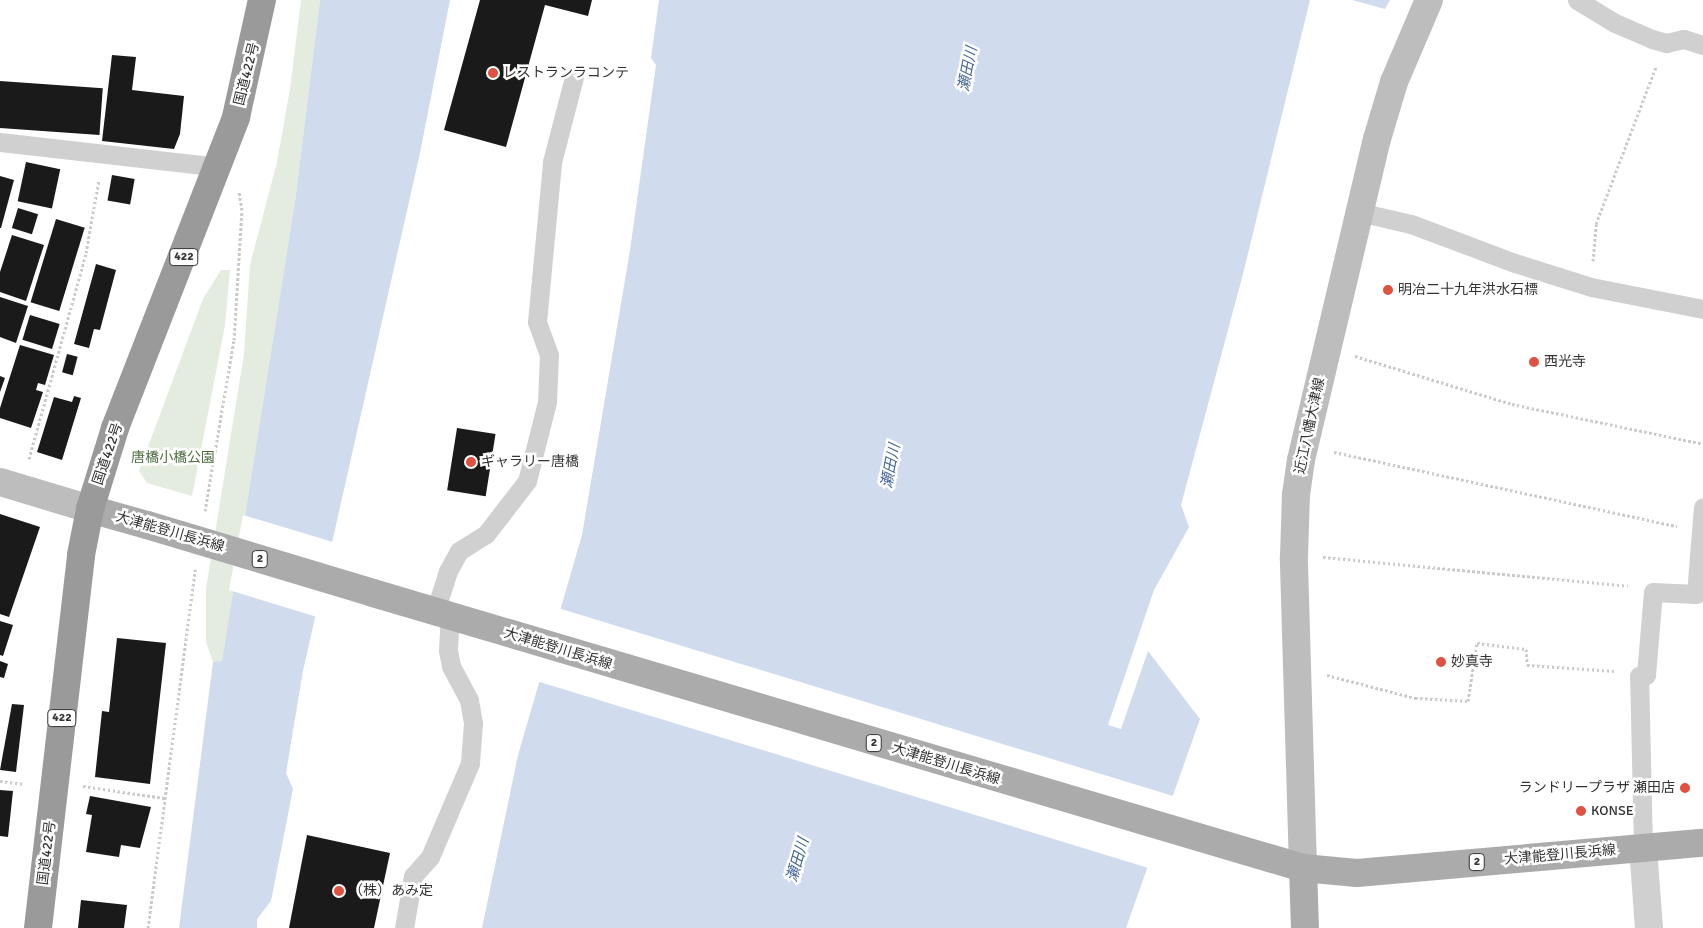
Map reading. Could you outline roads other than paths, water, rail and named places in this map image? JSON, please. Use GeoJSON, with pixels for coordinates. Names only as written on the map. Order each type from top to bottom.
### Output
{"type":"FeatureCollection","features":[{"type":"Feature","properties":{"kind":"highway","name":"国道422号"},"geometry":{"type":"LineString","coordinates":[[38,928],[81,555],[90,509],[115,428],[219,167],[246,82],[262,0]]}},
{"type":"Feature","properties":{"kind":"main road","name":"近江八幡大津線"},"geometry":{"type":"LineString","coordinates":[[1303,868],[1294,557],[1296,496],[1304,446],[1359,212],[1394,82],[1428,0]]}},
{"type":"Feature","properties":{"kind":"main road"},"geometry":{"type":"LineString","coordinates":[[0,482],[90,509]]}},
{"type":"Feature","properties":{"kind":"main road","name":"大津能登川長浜線"},"geometry":{"type":"LineString","coordinates":[[90,509],[1252,855],[1303,868],[1357,873],[1703,842]]}},
{"type":"Feature","properties":{"kind":"main road"},"geometry":{"type":"LineString","coordinates":[[1303,868],[1305,928]]}},
{"type":"Feature","properties":{"kind":"street"},"geometry":{"type":"LineString","coordinates":[[1643,848],[1649,928]]}},
{"type":"Feature","properties":{"kind":"lane"},"geometry":{"type":"LineString","coordinates":[[1577,0],[1615,23],[1666,42],[1684,40],[1703,45]]}},
{"type":"Feature","properties":{"kind":"lane"},"geometry":{"type":"LineString","coordinates":[[404,928],[413,876],[430,857],[470,763],[473,723],[469,700],[450,658],[443,614],[448,571],[460,551],[486,534],[515,500],[527,481],[547,402],[549,355],[537,322],[552,162],[574,77]]}},
{"type":"Feature","properties":{"kind":"lane"},"geometry":{"type":"LineString","coordinates":[[0,142],[219,167]]}},
{"type":"Feature","properties":{"kind":"lane"},"geometry":{"type":"LineString","coordinates":[[1359,212],[1411,224],[1515,263],[1591,287],[1703,308]]}},
{"type":"Feature","properties":{"kind":"lane"},"geometry":{"type":"LineString","coordinates":[[1643,848],[1639,676],[1646,675],[1653,592],[1696,594],[1703,507]]}},
{"type":"Feature","properties":{"kind":"water"},"geometry":{"type":"Polygon","coordinates":[[[320,0],[450,0],[420,153],[303,671],[286,773],[293,789],[271,901],[257,919],[257,928],[179,928],[213,662],[222,661],[295,201],[320,0]]]}},
{"type":"Feature","properties":{"kind":"water","name":"瀬田川"},"geometry":{"type":"Polygon","coordinates":[[[659,0],[1310,0],[1243,274],[1181,505],[1189,527],[1154,590],[1108,725],[1121,729],[1148,651],[1200,719],[1126,928],[482,928],[518,755],[582,535],[630,250],[656,65],[651,58],[659,0]]]}},
{"type":"Feature","properties":{"kind":"water"},"geometry":{"type":"Polygon","coordinates":[[[1352,0],[1390,0],[1385,9],[1352,0]]]}},
{"type":"Feature","properties":{"kind":"place","name":"レストランラコンテ"},"geometry":{"type":"Point","coordinates":[493,73]}},
{"type":"Feature","properties":{"kind":"place","name":"明冶二十九年洪水石標"},"geometry":{"type":"Point","coordinates":[1388,290]}},
{"type":"Feature","properties":{"kind":"place","name":"西光寺"},"geometry":{"type":"Point","coordinates":[1534,362]}},
{"type":"Feature","properties":{"kind":"place","name":"ギャラリー唐橋"},"geometry":{"type":"Point","coordinates":[471,462]}},
{"type":"Feature","properties":{"kind":"place","name":"妙真寺"},"geometry":{"type":"Point","coordinates":[1441,662]}},
{"type":"Feature","properties":{"kind":"place","name":"ランドリープラザ 瀬田店"},"geometry":{"type":"Point","coordinates":[1685,788]}},
{"type":"Feature","properties":{"kind":"place","name":"KONSE"},"geometry":{"type":"Point","coordinates":[1581,811]}},
{"type":"Feature","properties":{"kind":"place","name":"（株）あみ定"},"geometry":{"type":"Point","coordinates":[339,891]}},
{"type":"Feature","properties":{"kind":"park label","name":"唐橋小橋公園"},"geometry":{"type":"Point","coordinates":[173,458]}}]}
